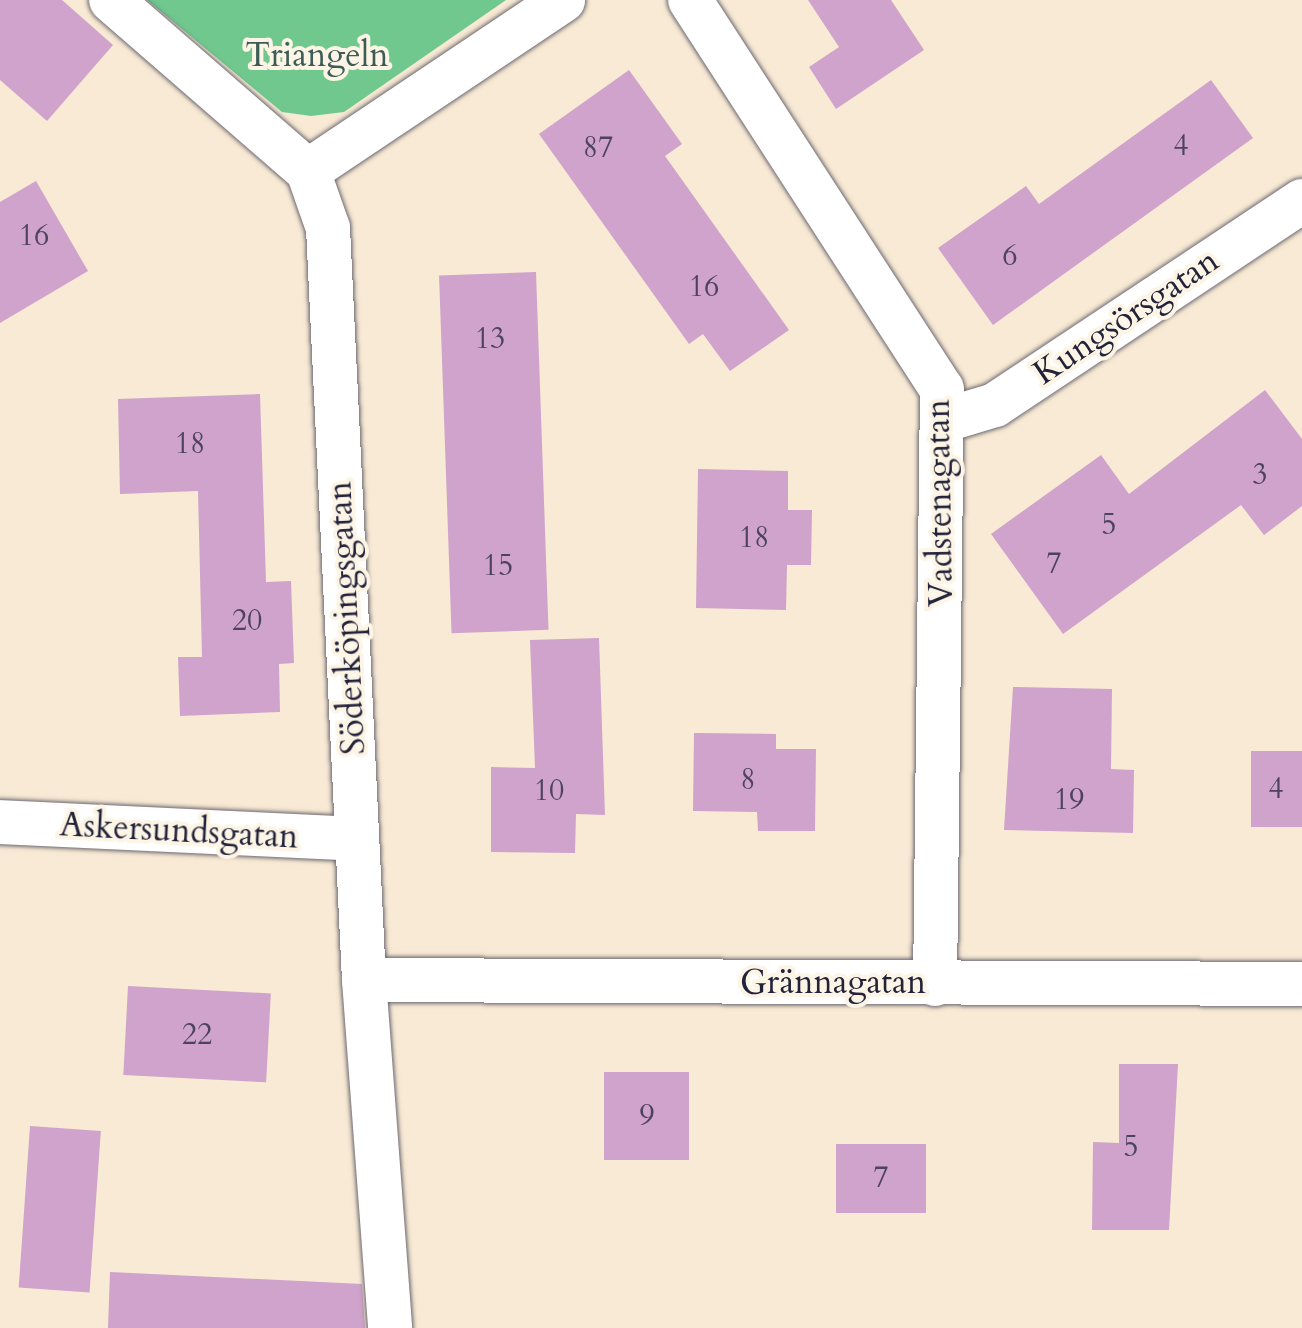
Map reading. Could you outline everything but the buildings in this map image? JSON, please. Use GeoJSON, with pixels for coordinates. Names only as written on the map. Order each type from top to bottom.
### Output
{"type":"FeatureCollection","features":[{"type":"Feature","properties":{"kind":"street","name":"Söderköpingsgatan"},"geometry":{"type":"LineString","coordinates":[[111,0],[308,171],[328,228],[364,980],[390,1328]]}},
{"type":"Feature","properties":{"kind":"street"},"geometry":{"type":"LineString","coordinates":[[308,171],[563,0]]}},
{"type":"Feature","properties":{"kind":"street","name":"Vadstenagatan"},"geometry":{"type":"LineString","coordinates":[[690,0],[930,362],[945,420],[935,984]]}},
{"type":"Feature","properties":{"kind":"street","name":"Kungsörsgatan"},"geometry":{"type":"LineString","coordinates":[[945,420],[995,405],[1302,201]]}},
{"type":"Feature","properties":{"kind":"street","name":"Askersundsgatan"},"geometry":{"type":"LineString","coordinates":[[0,822],[357,839]]}},
{"type":"Feature","properties":{"kind":"street","name":"Grännagatan"},"geometry":{"type":"LineString","coordinates":[[364,980],[1302,984]]}},
{"type":"Feature","properties":{"kind":"green space","name":"Triangeln"},"geometry":{"type":"Polygon","coordinates":[[[147,0],[506,0],[344,112],[311,116],[282,112],[147,0]]]}}]}
